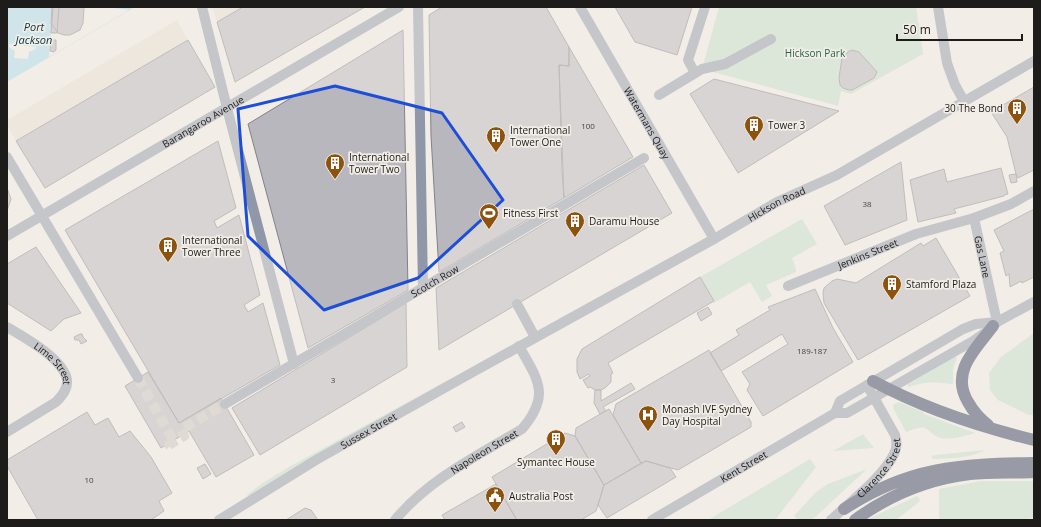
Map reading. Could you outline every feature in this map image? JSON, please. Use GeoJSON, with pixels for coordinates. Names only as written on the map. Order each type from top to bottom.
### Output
{"type":"FeatureCollection","features":[{"type":"Feature","properties":{"kind":"highway"},"geometry":{"type":"LineString","coordinates":[[994,429],[983,421],[970,406],[963,392],[961,380],[962,371],[966,362],[995,324]]}},
{"type":"Feature","properties":{"kind":"highway"},"geometry":{"type":"LineString","coordinates":[[870,383],[969,421],[1034,440]]}},
{"type":"Feature","properties":{"kind":"highway"},"geometry":{"type":"LineString","coordinates":[[844,509],[863,496],[880,488],[924,472],[955,466],[976,464],[1034,463]]}},
{"type":"Feature","properties":{"kind":"highway"},"geometry":{"type":"LineString","coordinates":[[855,520],[875,506],[896,495],[935,481],[970,474],[1034,472]]}},
{"type":"Feature","properties":{"kind":"street"},"geometry":{"type":"LineString","coordinates":[[202,7],[294,364]]}},
{"type":"Feature","properties":{"kind":"street","name":"Barangaroo Avenue"},"geometry":{"type":"LineString","coordinates":[[7,236],[399,7]]}},
{"type":"Feature","properties":{"kind":"street"},"geometry":{"type":"LineString","coordinates":[[418,7],[423,288]]}},
{"type":"Feature","properties":{"kind":"street","name":"Watermans Quay"},"geometry":{"type":"LineString","coordinates":[[580,7],[714,239]]}},
{"type":"Feature","properties":{"kind":"street"},"geometry":{"type":"LineString","coordinates":[[695,73],[688,60],[704,7]]}},
{"type":"Feature","properties":{"kind":"street"},"geometry":{"type":"LineString","coordinates":[[938,7],[947,63],[955,85],[964,101]]}},
{"type":"Feature","properties":{"kind":"street"},"geometry":{"type":"LineString","coordinates":[[659,95],[702,69],[725,64],[771,39]]}},
{"type":"Feature","properties":{"kind":"street","name":"Hickson Road"},"geometry":{"type":"LineString","coordinates":[[519,346],[714,239],[777,202],[837,175],[1034,61]]}},
{"type":"Feature","properties":{"kind":"street"},"geometry":{"type":"LineString","coordinates":[[7,157],[138,378]]}},
{"type":"Feature","properties":{"kind":"street","name":"Scotch Row"},"geometry":{"type":"LineString","coordinates":[[225,404],[644,158]]}},
{"type":"Feature","properties":{"kind":"street"},"geometry":{"type":"LineString","coordinates":[[974,218],[1010,204],[1034,191]]}},
{"type":"Feature","properties":{"kind":"street","name":"Jenkins Street"},"geometry":{"type":"LineString","coordinates":[[788,286],[916,234],[974,218]]}},
{"type":"Feature","properties":{"kind":"street","name":"Gas Lane"},"geometry":{"type":"LineString","coordinates":[[974,218],[995,324]]}},
{"type":"Feature","properties":{"kind":"street","name":"Kent Street"},"geometry":{"type":"LineString","coordinates":[[652,520],[835,413],[847,413],[875,398],[973,341],[995,324],[1034,302]]}},
{"type":"Feature","properties":{"kind":"street"},"geometry":{"type":"LineString","coordinates":[[517,304],[536,337]]}},
{"type":"Feature","properties":{"kind":"street","name":"Kent Street"},"geometry":{"type":"LineString","coordinates":[[835,413],[840,401],[967,327],[982,323],[995,324]]}},
{"type":"Feature","properties":{"kind":"street","name":"Lime Street"},"geometry":{"type":"LineString","coordinates":[[7,327],[43,350],[58,364],[65,373],[67,380],[66,388],[56,402],[7,432]]}},
{"type":"Feature","properties":{"kind":"street","name":"Sussex Street"},"geometry":{"type":"LineString","coordinates":[[219,520],[316,460],[519,346]]}},
{"type":"Feature","properties":{"kind":"street","name":"Napoleon Street"},"geometry":{"type":"LineString","coordinates":[[395,520],[415,498],[438,479],[522,429],[531,418],[537,409],[539,396],[538,384],[535,374],[519,346]]}},
{"type":"Feature","properties":{"kind":"street","name":"Clarence Street"},"geometry":{"type":"LineString","coordinates":[[831,520],[872,482],[888,464],[895,452],[895,435],[875,398],[870,383]]}},
{"type":"Feature","properties":{"kind":"highlighted area"},"geometry":{"type":"Polygon","coordinates":[[[335,86],[442,113],[503,200],[418,278],[324,310],[248,236],[238,109],[335,86]]]}},
{"type":"Feature","properties":{"kind":"shaded area"},"geometry":{"type":"Polygon","coordinates":[[[212,7],[243,7],[217,22],[212,7]]]}},
{"type":"Feature","properties":{"kind":"shaded area"},"geometry":{"type":"Polygon","coordinates":[[[177,20],[188,40],[16,141],[7,125],[7,120],[177,20]]]}},
{"type":"Feature","properties":{"kind":"green space","name":"Hickson Park"},"geometry":{"type":"Polygon","coordinates":[[[719,7],[916,7],[923,54],[851,94],[841,91],[838,106],[702,69],[719,7]]]}},
{"type":"Feature","properties":{"kind":"green space"},"geometry":{"type":"Polygon","coordinates":[[[802,219],[817,244],[792,258],[796,272],[766,285],[772,296],[762,302],[750,282],[714,303],[700,277],[802,219]]]}},
{"type":"Feature","properties":{"kind":"green space"},"geometry":{"type":"Polygon","coordinates":[[[1034,333],[1034,415],[1029,415],[998,400],[990,390],[989,373],[1001,357],[1034,333]]]}},
{"type":"Feature","properties":{"kind":"green space"},"geometry":{"type":"Polygon","coordinates":[[[956,356],[957,358],[953,369],[953,384],[931,382],[909,387],[907,385],[956,356]]]}},
{"type":"Feature","properties":{"kind":"green space"},"geometry":{"type":"Polygon","coordinates":[[[457,375],[251,501],[247,495],[261,484],[289,467],[457,375]]]}},
{"type":"Feature","properties":{"kind":"green space"},"geometry":{"type":"Polygon","coordinates":[[[899,402],[923,412],[924,414],[975,433],[958,437],[941,438],[925,428],[916,428],[906,432],[893,408],[894,404],[899,402]]]}},
{"type":"Feature","properties":{"kind":"green space"},"geometry":{"type":"Polygon","coordinates":[[[863,434],[874,448],[833,451],[863,434]]]}},
{"type":"Feature","properties":{"kind":"green space"},"geometry":{"type":"Polygon","coordinates":[[[985,450],[966,457],[932,459],[932,456],[936,455],[985,450]]]}},
{"type":"Feature","properties":{"kind":"green space"},"geometry":{"type":"Polygon","coordinates":[[[810,459],[816,467],[775,520],[708,520],[810,459]]]}},
{"type":"Feature","properties":{"kind":"green space"},"geometry":{"type":"Polygon","coordinates":[[[867,469],[812,520],[798,520],[794,516],[816,492],[828,484],[867,469]]]}},
{"type":"Feature","properties":{"kind":"green space"},"geometry":{"type":"Polygon","coordinates":[[[981,481],[1034,481],[1034,518],[1017,520],[939,520],[939,489],[981,481]]]}},
{"type":"Feature","properties":{"kind":"green space"},"geometry":{"type":"Polygon","coordinates":[[[917,496],[920,499],[919,502],[896,520],[866,520],[917,496]]]}},
{"type":"Feature","properties":{"kind":"water","name":"Port Jackson"},"geometry":{"type":"Polygon","coordinates":[[[7,7],[135,7],[7,82],[7,7]]]}},
{"type":"Feature","properties":{"kind":"pier"},"geometry":{"type":"Polygon","coordinates":[[[53,7],[105,7],[129,10],[49,57],[53,7]]]}},
{"type":"Feature","properties":{"kind":"pier"},"geometry":{"type":"Polygon","coordinates":[[[9,44],[36,47],[36,49],[29,52],[28,59],[14,58],[15,51],[9,47],[9,44]]]}},
{"type":"Feature","properties":{"kind":"building"},"geometry":{"type":"Polygon","coordinates":[[[52,7],[84,7],[83,23],[80,30],[70,35],[58,33],[51,23],[52,7]]]}},
{"type":"Feature","properties":{"kind":"building"},"geometry":{"type":"Polygon","coordinates":[[[53,7],[59,7],[57,33],[51,33],[53,7]]]}},
{"type":"Feature","properties":{"kind":"building"},"geometry":{"type":"Polygon","coordinates":[[[243,7],[365,7],[235,82],[217,22],[243,7]]]}},
{"type":"Feature","properties":{"kind":"building","name":"International Tower One"},"geometry":{"type":"Polygon","coordinates":[[[442,7],[546,7],[569,47],[569,66],[559,65],[564,198],[439,272],[431,136],[429,15],[442,7]]]}},
{"type":"Feature","properties":{"kind":"building"},"geometry":{"type":"Polygon","coordinates":[[[615,7],[692,7],[677,55],[635,42],[615,7]]]}},
{"type":"Feature","properties":{"kind":"building","name":"International Tower Two"},"geometry":{"type":"Polygon","coordinates":[[[403,30],[408,290],[308,348],[248,124],[403,30]]]}},
{"type":"Feature","properties":{"kind":"building"},"geometry":{"type":"Polygon","coordinates":[[[51,40],[56,40],[56,50],[54,52],[50,51],[51,40]]]}},
{"type":"Feature","properties":{"kind":"building"},"geometry":{"type":"Polygon","coordinates":[[[188,40],[215,87],[45,188],[16,141],[188,40]]]}},
{"type":"Feature","properties":{"kind":"building"},"geometry":{"type":"Polygon","coordinates":[[[569,47],[633,157],[564,198],[559,65],[569,66],[569,47]]]}},
{"type":"Feature","properties":{"kind":"building"},"geometry":{"type":"Polygon","coordinates":[[[852,50],[859,52],[877,72],[874,78],[852,90],[849,90],[840,85],[839,78],[842,58],[852,50]]]}},
{"type":"Feature","properties":{"kind":"building","name":"Tower 3"},"geometry":{"type":"Polygon","coordinates":[[[714,79],[839,111],[738,173],[690,94],[714,79]]]}},
{"type":"Feature","properties":{"kind":"building","name":"30 The Bond"},"geometry":{"type":"Polygon","coordinates":[[[1034,87],[1034,170],[1018,178],[1007,137],[991,112],[1034,87]]]}},
{"type":"Feature","properties":{"kind":"building","name":"International Tower Three"},"geometry":{"type":"Polygon","coordinates":[[[218,141],[236,208],[214,221],[217,228],[239,215],[260,295],[244,305],[248,312],[263,303],[280,365],[179,423],[65,230],[218,141]]]}},
{"type":"Feature","properties":{"kind":"building"},"geometry":{"type":"Polygon","coordinates":[[[901,162],[907,220],[845,245],[824,206],[901,162]]]}},
{"type":"Feature","properties":{"kind":"building","name":"Daramu House"},"geometry":{"type":"Polygon","coordinates":[[[644,165],[672,213],[439,350],[436,288],[644,165]]]}},
{"type":"Feature","properties":{"kind":"building"},"geometry":{"type":"Polygon","coordinates":[[[1001,168],[1008,194],[954,209],[956,213],[918,222],[910,180],[944,169],[947,182],[1001,168]]]}},
{"type":"Feature","properties":{"kind":"building"},"geometry":{"type":"Polygon","coordinates":[[[1016,174],[1017,182],[1011,183],[1009,175],[1016,174]]]}},
{"type":"Feature","properties":{"kind":"building"},"geometry":{"type":"Polygon","coordinates":[[[7,188],[11,199],[7,211],[7,188]]]}},
{"type":"Feature","properties":{"kind":"building"},"geometry":{"type":"Polygon","coordinates":[[[1034,209],[1034,277],[1022,283],[1021,281],[1010,287],[1009,274],[1006,276],[1000,253],[1004,251],[994,230],[1034,209]]]}},
{"type":"Feature","properties":{"kind":"building","name":"Stamford Plaza"},"geometry":{"type":"Polygon","coordinates":[[[936,238],[970,296],[858,360],[824,303],[824,288],[832,281],[837,279],[856,283],[921,243],[923,246],[936,238]]]}},
{"type":"Feature","properties":{"kind":"building"},"geometry":{"type":"Polygon","coordinates":[[[36,247],[81,313],[64,319],[51,331],[7,303],[7,264],[36,247]]]}},
{"type":"Feature","properties":{"kind":"building"},"geometry":{"type":"Polygon","coordinates":[[[700,277],[714,301],[608,363],[613,373],[611,374],[611,382],[605,388],[595,390],[590,387],[588,388],[583,380],[590,376],[589,374],[580,379],[577,372],[577,359],[582,349],[700,277]]]}},
{"type":"Feature","properties":{"kind":"building"},"geometry":{"type":"Polygon","coordinates":[[[815,289],[833,328],[853,362],[763,416],[747,390],[750,384],[742,372],[788,344],[782,334],[721,371],[710,353],[739,335],[736,330],[770,310],[768,307],[815,289]]]}},
{"type":"Feature","properties":{"kind":"building"},"geometry":{"type":"Polygon","coordinates":[[[406,303],[407,367],[260,455],[232,408],[406,303]]]}},
{"type":"Feature","properties":{"kind":"building"},"geometry":{"type":"Polygon","coordinates":[[[708,307],[712,314],[701,321],[697,313],[708,307]]]}},
{"type":"Feature","properties":{"kind":"building"},"geometry":{"type":"Polygon","coordinates":[[[82,334],[87,341],[81,344],[79,340],[75,340],[74,337],[82,334]]]}},
{"type":"Feature","properties":{"kind":"building"},"geometry":{"type":"Polygon","coordinates":[[[709,350],[751,422],[751,427],[678,470],[646,461],[641,463],[613,415],[616,404],[709,350]]]}},
{"type":"Feature","properties":{"kind":"building"},"geometry":{"type":"Polygon","coordinates":[[[148,372],[179,423],[221,398],[254,455],[216,477],[189,431],[161,448],[125,386],[148,372]]]}},
{"type":"Feature","properties":{"kind":"building"},"geometry":{"type":"Polygon","coordinates":[[[631,383],[635,389],[603,407],[606,411],[600,414],[594,403],[595,390],[601,390],[601,401],[631,383]]]}},
{"type":"Feature","properties":{"kind":"building"},"geometry":{"type":"Polygon","coordinates":[[[609,409],[641,463],[604,485],[575,436],[576,428],[609,409]]]}},
{"type":"Feature","properties":{"kind":"building"},"geometry":{"type":"Polygon","coordinates":[[[87,412],[95,425],[108,418],[119,437],[130,431],[151,457],[172,493],[159,501],[164,511],[151,520],[38,520],[7,466],[7,460],[87,412]]]}},
{"type":"Feature","properties":{"kind":"building"},"geometry":{"type":"Polygon","coordinates":[[[462,422],[465,427],[456,432],[453,427],[462,422]]]}},
{"type":"Feature","properties":{"kind":"building","name":"Symantec House"},"geometry":{"type":"Polygon","coordinates":[[[565,433],[575,436],[604,485],[596,511],[581,520],[517,520],[492,477],[565,433]]]}},
{"type":"Feature","properties":{"kind":"building"},"geometry":{"type":"Polygon","coordinates":[[[646,461],[670,468],[676,477],[607,518],[598,505],[604,485],[646,461]]]}},
{"type":"Feature","properties":{"kind":"building"},"geometry":{"type":"Polygon","coordinates":[[[205,464],[211,474],[203,479],[197,468],[205,464]]]}},
{"type":"Feature","properties":{"kind":"building"},"geometry":{"type":"Polygon","coordinates":[[[496,484],[516,519],[445,520],[442,515],[496,484]]]}},
{"type":"Feature","properties":{"kind":"building"},"geometry":{"type":"Polygon","coordinates":[[[305,508],[311,510],[318,520],[286,520],[305,508]]]}},
{"type":"Feature","properties":{"kind":"tunnel"},"geometry":{"type":"LineString","coordinates":[[138,378],[174,442]]}},
{"type":"Feature","properties":{"kind":"tunnel"},"geometry":{"type":"LineString","coordinates":[[170,446],[169,445],[184,436],[181,430],[225,404]]}},
{"type":"Feature","properties":{"kind":"place","name":"30 The Bond"},"geometry":{"type":"Point","coordinates":[1017,125]}},
{"type":"Feature","properties":{"kind":"place","name":"Tower 3"},"geometry":{"type":"Point","coordinates":[754,142]}},
{"type":"Feature","properties":{"kind":"place","name":"International Tower One"},"geometry":{"type":"Point","coordinates":[496,153]}},
{"type":"Feature","properties":{"kind":"place","name":"International Tower Two"},"geometry":{"type":"Point","coordinates":[335,180]}},
{"type":"Feature","properties":{"kind":"place","name":"Fitness First"},"geometry":{"type":"Point","coordinates":[489,230]}},
{"type":"Feature","properties":{"kind":"place","name":"Daramu House"},"geometry":{"type":"Point","coordinates":[575,238]}},
{"type":"Feature","properties":{"kind":"place","name":"International Tower Three"},"geometry":{"type":"Point","coordinates":[168,263]}},
{"type":"Feature","properties":{"kind":"place","name":"Stamford Plaza"},"geometry":{"type":"Point","coordinates":[892,301]}},
{"type":"Feature","properties":{"kind":"place","name":"Monash IVF Sydney Day Hospital"},"geometry":{"type":"Point","coordinates":[648,432]}},
{"type":"Feature","properties":{"kind":"place","name":"Symantec House"},"geometry":{"type":"Point","coordinates":[556,456]}},
{"type":"Feature","properties":{"kind":"place","name":"Australia Post"},"geometry":{"type":"Point","coordinates":[495,513]}}]}
